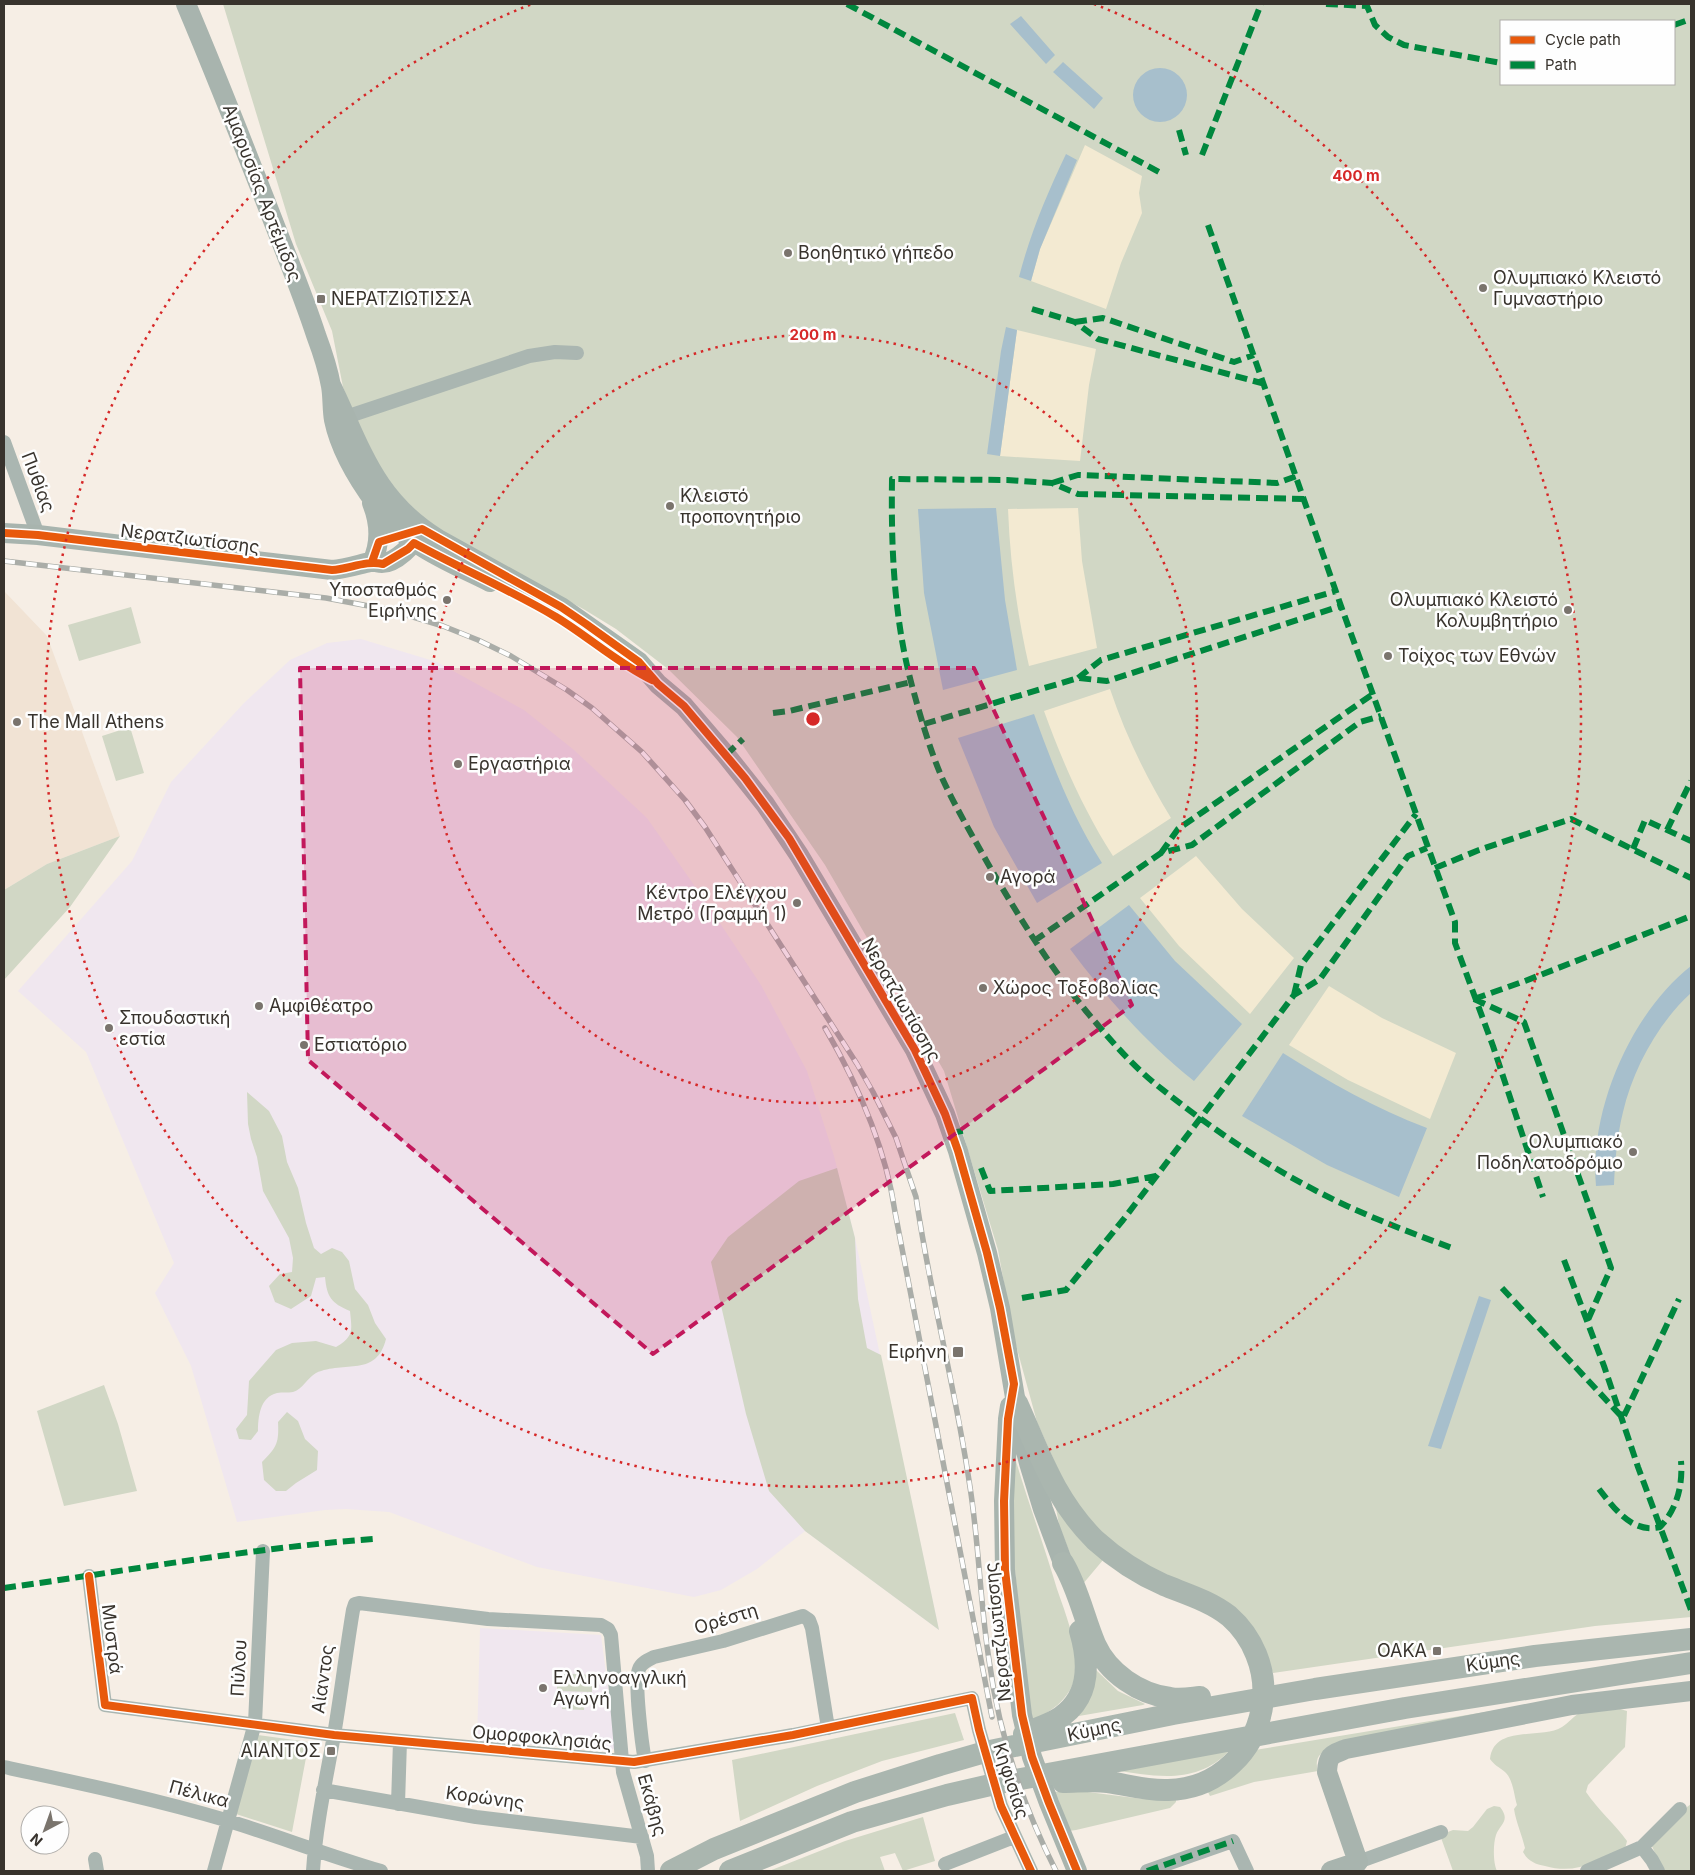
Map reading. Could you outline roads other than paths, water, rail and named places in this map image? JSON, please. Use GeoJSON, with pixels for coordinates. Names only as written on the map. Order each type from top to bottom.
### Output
{"type":"FeatureCollection","features":[{"type":"Feature","properties":{"kind":"main road","name":"Αμαρυσίας Αρτέμιδος"},"geometry":{"type":"LineString","coordinates":[[186,4],[237,125],[300,289],[331,385],[362,455],[413,535]]}},
{"type":"Feature","properties":{"kind":"main road","name":"Αμαρυσίας Αρτέμιδος"},"geometry":{"type":"LineString","coordinates":[[331,385],[334,420],[349,460]]}},
{"type":"Feature","properties":{"kind":"main road","name":"Νερατζιωτίσσης"},"geometry":{"type":"LineString","coordinates":[[349,460],[367,491],[390,521],[413,535],[561,607],[639,662],[658,684],[684,706],[703,728],[745,778],[789,838],[915,1050],[945,1114],[988,1253],[1000,1308],[1021,1433],[1035,1485],[1063,1563]]}},
{"type":"Feature","properties":{"kind":"main road"},"geometry":{"type":"LineString","coordinates":[[367,491],[377,519],[379,542],[372,562]]}},
{"type":"Feature","properties":{"kind":"main road","name":"Νερατζιωτίσσης"},"geometry":{"type":"LineString","coordinates":[[4,533],[38,535],[323,570],[343,570],[372,562],[383,564],[390,560],[413,535]]}},
{"type":"Feature","properties":{"kind":"main road"},"geometry":{"type":"LineString","coordinates":[[379,542],[413,535]]}},
{"type":"Feature","properties":{"kind":"main road","name":"Νερατζιωτίσσης"},"geometry":{"type":"LineString","coordinates":[[1015,1394],[1008,1420],[1004,1492],[1005,1570],[1022,1715],[1032,1757]]}},
{"type":"Feature","properties":{"kind":"main road"},"geometry":{"type":"LineString","coordinates":[[999,1783],[1105,1781],[1160,1790],[1189,1788],[1207,1781],[1224,1771],[1246,1748],[1257,1728],[1262,1707],[1263,1685],[1261,1668],[1256,1653],[1245,1634],[1230,1617],[1212,1605],[1143,1575],[1121,1561],[1096,1540],[1075,1516],[1047,1475],[1015,1394]]}},
{"type":"Feature","properties":{"kind":"main road"},"geometry":{"type":"LineString","coordinates":[[1063,1563],[1070,1575],[1100,1652],[1117,1673],[1143,1691],[1178,1699],[1257,1689],[1315,1689]]}},
{"type":"Feature","properties":{"kind":"main road"},"geometry":{"type":"LineString","coordinates":[[985,1752],[1055,1721],[1069,1710],[1080,1694],[1086,1675],[1085,1652],[1063,1578],[1063,1563]]}},
{"type":"Feature","properties":{"kind":"main road","name":"Κύμης"},"geometry":{"type":"LineString","coordinates":[[1535,1656],[1567,1646],[1623,1636],[1691,1630]]}},
{"type":"Feature","properties":{"kind":"main road","name":"Κύμης"},"geometry":{"type":"LineString","coordinates":[[671,1871],[714,1849],[855,1792],[985,1752],[1173,1714],[1315,1689],[1535,1656],[1691,1639]]}},
{"type":"Feature","properties":{"kind":"main road","name":"Κύμης"},"geometry":{"type":"LineString","coordinates":[[730,1871],[852,1822],[999,1783],[1405,1708],[1691,1664]]}},
{"type":"Feature","properties":{"kind":"main road","name":"Κύμης"},"geometry":{"type":"LineString","coordinates":[[1580,1680],[1610,1686],[1691,1677]]}},
{"type":"Feature","properties":{"kind":"main road"},"geometry":{"type":"LineString","coordinates":[[1334,1871],[1358,1862],[1327,1772],[1328,1760],[1334,1754],[1346,1749],[1572,1705],[1691,1691]]}},
{"type":"Feature","properties":{"kind":"main road","name":"Κηφισίας"},"geometry":{"type":"LineString","coordinates":[[1032,1757],[1077,1871]]}},
{"type":"Feature","properties":{"kind":"street"},"geometry":{"type":"LineString","coordinates":[[346,417],[529,356],[556,352],[577,353]]}},
{"type":"Feature","properties":{"kind":"street","name":"Πυθίας"},"geometry":{"type":"LineString","coordinates":[[4,442],[38,535]]}},
{"type":"Feature","properties":{"kind":"street","name":"Πύλου"},"geometry":{"type":"LineString","coordinates":[[214,1871],[255,1723],[264,1551]]}},
{"type":"Feature","properties":{"kind":"street","name":"Μυστρά"},"geometry":{"type":"LineString","coordinates":[[88,1576],[105,1705]]}},
{"type":"Feature","properties":{"kind":"street","name":"Αίαντος"},"geometry":{"type":"LineString","coordinates":[[313,1871],[314,1849],[323,1790],[334,1735],[353,1610],[356,1604],[488,1619],[601,1625],[608,1629]]}},
{"type":"Feature","properties":{"kind":"street","name":"Ορέστη"},"geometry":{"type":"LineString","coordinates":[[646,1761],[641,1738],[638,1678],[640,1666],[654,1657],[723,1641],[804,1616],[809,1620],[812,1628],[828,1728]]}},
{"type":"Feature","properties":{"kind":"street","name":"Εκάβης"},"geometry":{"type":"LineString","coordinates":[[608,1629],[611,1635],[622,1760],[630,1801],[642,1837],[648,1871]]}},
{"type":"Feature","properties":{"kind":"street","name":"Ομορφοκλησιάς"},"geometry":{"type":"LineString","coordinates":[[105,1705],[255,1723],[334,1735],[646,1761],[828,1728],[972,1698]]}},
{"type":"Feature","properties":{"kind":"street","name":"Κηφισίας"},"geometry":{"type":"LineString","coordinates":[[972,1698],[979,1730],[1001,1806],[1031,1871]]}},
{"type":"Feature","properties":{"kind":"street"},"geometry":{"type":"LineString","coordinates":[[398,1804],[400,1741]]}},
{"type":"Feature","properties":{"kind":"street","name":"Πέλικα"},"geometry":{"type":"LineString","coordinates":[[4,1767],[96,1786],[228,1821],[333,1857],[381,1871]]}},
{"type":"Feature","properties":{"kind":"street","name":"Κορώνης"},"geometry":{"type":"LineString","coordinates":[[323,1790],[476,1817],[642,1837]]}},
{"type":"Feature","properties":{"kind":"street"},"geometry":{"type":"LineString","coordinates":[[1587,1871],[1642,1847],[1680,1809]]}},
{"type":"Feature","properties":{"kind":"street"},"geometry":{"type":"LineString","coordinates":[[1358,1862],[1441,1832]]}},
{"type":"Feature","properties":{"kind":"street"},"geometry":{"type":"LineString","coordinates":[[945,1864],[1014,1837]]}},
{"type":"Feature","properties":{"kind":"street"},"geometry":{"type":"LineString","coordinates":[[1147,1871],[1233,1841],[1247,1871]]}},
{"type":"Feature","properties":{"kind":"street"},"geometry":{"type":"LineString","coordinates":[[1642,1847],[1658,1871]]}},
{"type":"Feature","properties":{"kind":"water"},"geometry":{"type":"Polygon","coordinates":[[[1021,16],[1055,55],[1046,64],[1010,24],[1021,16]]]}},
{"type":"Feature","properties":{"kind":"water"},"geometry":{"type":"Polygon","coordinates":[[[1063,62],[1103,98],[1094,109],[1053,72],[1063,62]]]}},
{"type":"Feature","properties":{"kind":"water"},"geometry":{"type":"Polygon","coordinates":[[[1160,68],[1170,70],[1179,76],[1185,85],[1187,95],[1185,105],[1179,114],[1170,120],[1160,122],[1150,120],[1141,114],[1135,105],[1133,95],[1135,85],[1141,76],[1150,70],[1160,68]]]}},
{"type":"Feature","properties":{"kind":"water"},"geometry":{"type":"Polygon","coordinates":[[[1066,154],[1077,160],[1040,249],[1031,281],[1019,277],[1023,261],[1052,184],[1066,154]]]}},
{"type":"Feature","properties":{"kind":"water"},"geometry":{"type":"Polygon","coordinates":[[[1006,327],[1017,330],[1000,456],[987,454],[1006,327]]]}},
{"type":"Feature","properties":{"kind":"water"},"geometry":{"type":"Polygon","coordinates":[[[996,508],[1005,600],[1017,670],[943,690],[924,593],[918,509],[996,508]]]}},
{"type":"Feature","properties":{"kind":"water"},"geometry":{"type":"Polygon","coordinates":[[[1034,714],[1072,809],[1102,863],[1037,903],[994,827],[958,738],[1034,714]]]}},
{"type":"Feature","properties":{"kind":"water"},"geometry":{"type":"Polygon","coordinates":[[[1129,905],[1175,961],[1242,1024],[1194,1081],[1143,1035],[1098,985],[1070,949],[1129,905]]]}},
{"type":"Feature","properties":{"kind":"water"},"geometry":{"type":"Polygon","coordinates":[[[1691,966],[1691,993],[1668,1018],[1648,1048],[1627,1096],[1618,1139],[1614,1185],[1596,1186],[1599,1126],[1607,1095],[1618,1065],[1633,1036],[1650,1010],[1669,986],[1691,966]]]}},
{"type":"Feature","properties":{"kind":"water"},"geometry":{"type":"Polygon","coordinates":[[[1283,1053],[1353,1094],[1408,1121],[1427,1128],[1399,1197],[1327,1165],[1242,1116],[1283,1053]]]}},
{"type":"Feature","properties":{"kind":"water"},"geometry":{"type":"Polygon","coordinates":[[[1479,1296],[1491,1300],[1441,1449],[1428,1446],[1479,1296]]]}},
{"type":"Feature","properties":{"kind":"railway"},"geometry":{"type":"LineString","coordinates":[[4,561],[326,598],[390,610],[443,626],[511,656],[567,690],[592,708],[642,752],[685,800],[705,827],[857,1064],[896,1138],[916,1197],[928,1270],[964,1451],[973,1508],[993,1688],[1006,1742],[1022,1794],[1056,1871]]}},
{"type":"Feature","properties":{"kind":"railway"},"geometry":{"type":"LineString","coordinates":[[825,1028],[848,1071],[869,1117],[891,1188],[992,1717]]}},
{"type":"Feature","properties":{"kind":"place","name":"Βοηθητικό γήπεδο"},"geometry":{"type":"Point","coordinates":[788,253]}},
{"type":"Feature","properties":{"kind":"place","name":"Ολυμπιακό Κλειστό Γυμναστήριο"},"geometry":{"type":"Point","coordinates":[1483,288]}},
{"type":"Feature","properties":{"kind":"place","name":"ΝΕΡΑΤΖΙΩΤΙΣΣΑ"},"geometry":{"type":"Point","coordinates":[321,299]}},
{"type":"Feature","properties":{"kind":"place","name":"Κλειστό προπονητήριο"},"geometry":{"type":"Point","coordinates":[670,506]}},
{"type":"Feature","properties":{"kind":"place","name":"Υποσταθμός Ειρήνης"},"geometry":{"type":"Point","coordinates":[447,600]}},
{"type":"Feature","properties":{"kind":"place","name":"Ολυμπιακό Κλειστό Κολυμβητήριο"},"geometry":{"type":"Point","coordinates":[1568,610]}},
{"type":"Feature","properties":{"kind":"place","name":"Τοίχος των Εθνών"},"geometry":{"type":"Point","coordinates":[1388,656]}},
{"type":"Feature","properties":{"kind":"place","name":"The Mall Athens"},"geometry":{"type":"Point","coordinates":[17,722]}},
{"type":"Feature","properties":{"kind":"place","name":"Εργαστήρια"},"geometry":{"type":"Point","coordinates":[458,764]}},
{"type":"Feature","properties":{"kind":"place","name":"Αγορά"},"geometry":{"type":"Point","coordinates":[990,877]}},
{"type":"Feature","properties":{"kind":"place","name":"Κέντρο Ελέγχου Μετρό (Γραμμή 1)"},"geometry":{"type":"Point","coordinates":[797,903]}},
{"type":"Feature","properties":{"kind":"place","name":"Χώρος Τοξοβολίας"},"geometry":{"type":"Point","coordinates":[983,988]}},
{"type":"Feature","properties":{"kind":"place","name":"Αμφιθέατρο"},"geometry":{"type":"Point","coordinates":[259,1006]}},
{"type":"Feature","properties":{"kind":"place","name":"Σπουδαστική εστία"},"geometry":{"type":"Point","coordinates":[109,1028]}},
{"type":"Feature","properties":{"kind":"place","name":"Εστιατόριο"},"geometry":{"type":"Point","coordinates":[304,1045]}},
{"type":"Feature","properties":{"kind":"place","name":"Ολυμπιακό Ποδηλατοδρόμιο"},"geometry":{"type":"Point","coordinates":[1633,1152]}},
{"type":"Feature","properties":{"kind":"place","name":"Ειρήνη"},"geometry":{"type":"Point","coordinates":[958,1352]}},
{"type":"Feature","properties":{"kind":"place","name":"ΟΑΚΑ"},"geometry":{"type":"Point","coordinates":[1437,1651]}},
{"type":"Feature","properties":{"kind":"place","name":"Ελληνοαγγλική Αγωγή"},"geometry":{"type":"Point","coordinates":[543,1688]}},
{"type":"Feature","properties":{"kind":"place","name":"ΑΙΑΝΤΟΣ"},"geometry":{"type":"Point","coordinates":[331,1751]}}]}
